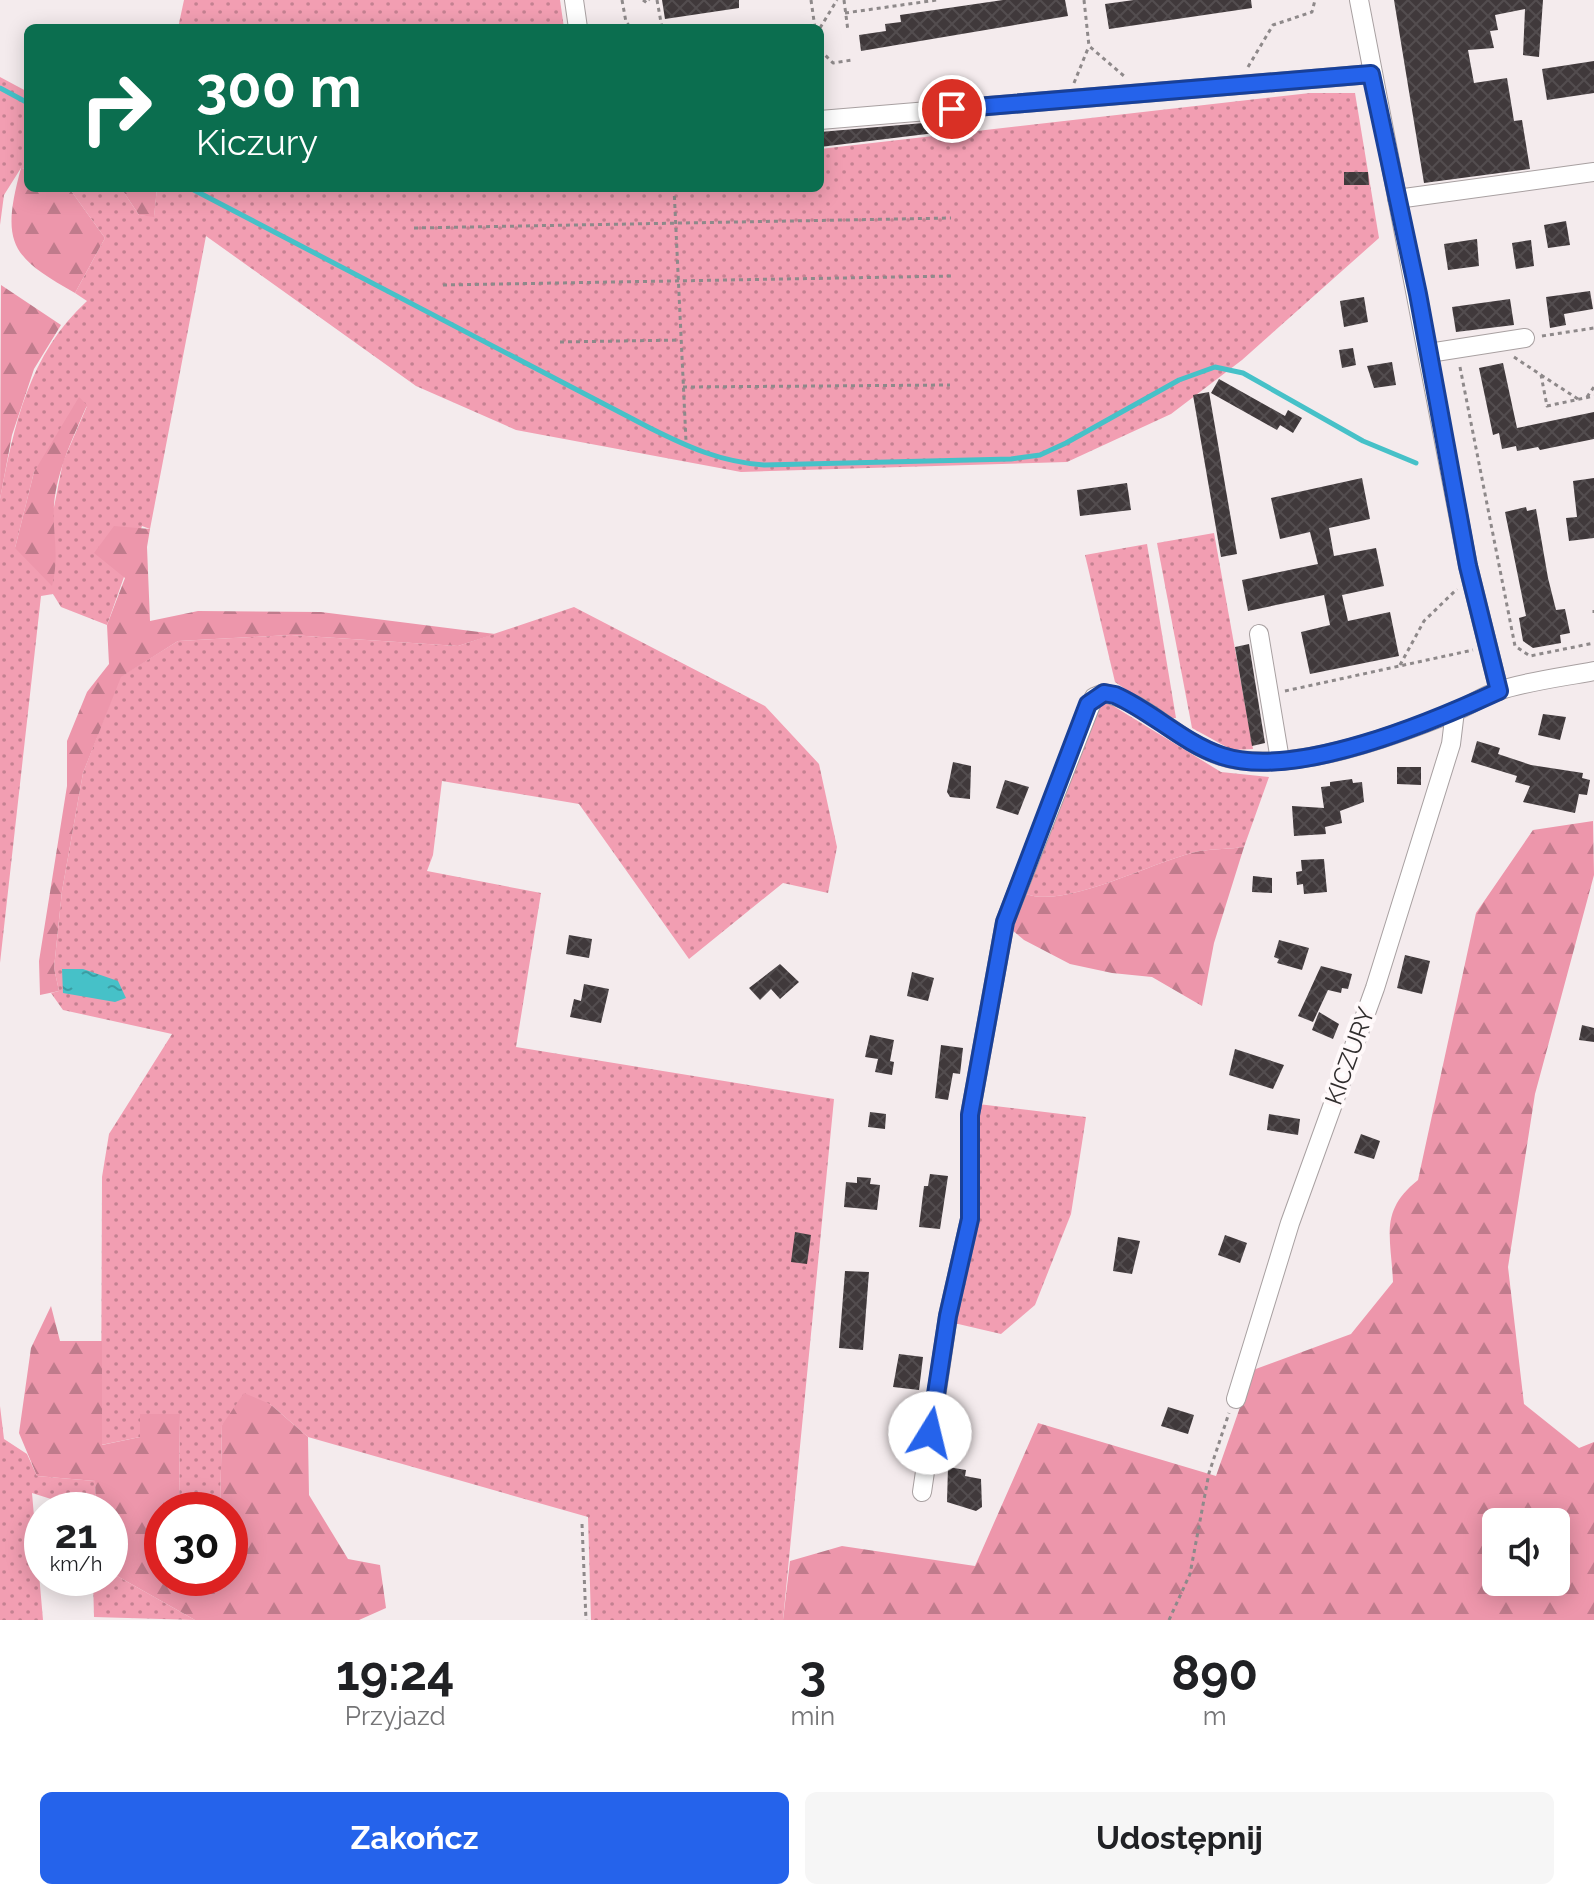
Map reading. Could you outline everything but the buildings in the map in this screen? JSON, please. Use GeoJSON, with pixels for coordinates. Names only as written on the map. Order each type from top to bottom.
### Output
{"type":"FeatureCollection","features":[{"type":"Feature","properties":{"kind":"street"},"geometry":{"type":"LineString","coordinates":[[574,0],[577,24]]}},
{"type":"Feature","properties":{"kind":"street"},"geometry":{"type":"LineString","coordinates":[[1359,0],[1468,566],[1499,691]]}},
{"type":"Feature","properties":{"kind":"street"},"geometry":{"type":"LineString","coordinates":[[824,120],[1371,74]]}},
{"type":"Feature","properties":{"kind":"street"},"geometry":{"type":"LineString","coordinates":[[1397,199],[1594,172]]}},
{"type":"Feature","properties":{"kind":"street"},"geometry":{"type":"LineString","coordinates":[[1429,353],[1525,338]]}},
{"type":"Feature","properties":{"kind":"street"},"geometry":{"type":"LineString","coordinates":[[1259,634],[1280,760]]}},
{"type":"Feature","properties":{"kind":"street"},"geometry":{"type":"LineString","coordinates":[[922,1492],[948,1316],[970,1219],[970,1115],[1005,922],[1088,704],[1104,693],[1115,695],[1211,752],[1243,760],[1280,760],[1362,744],[1455,711],[1499,691],[1594,671]]}},
{"type":"Feature","properties":{"kind":"street","name":"KICZURY"},"geometry":{"type":"LineString","coordinates":[[1236,1399],[1290,1223],[1375,988],[1451,744],[1455,711]]}},
{"type":"Feature","properties":{"kind":"path"},"geometry":{"type":"LineString","coordinates":[[622,0],[626,22]]}},
{"type":"Feature","properties":{"kind":"path"},"geometry":{"type":"LineString","coordinates":[[643,0],[647,3],[649,0]]}},
{"type":"Feature","properties":{"kind":"path"},"geometry":{"type":"LineString","coordinates":[[657,0],[661,24]]}},
{"type":"Feature","properties":{"kind":"path"},"geometry":{"type":"LineString","coordinates":[[811,0],[816,24]]}},
{"type":"Feature","properties":{"kind":"path"},"geometry":{"type":"LineString","coordinates":[[820,24],[837,0]]}},
{"type":"Feature","properties":{"kind":"path"},"geometry":{"type":"LineString","coordinates":[[844,0],[848,31]]}},
{"type":"Feature","properties":{"kind":"path"},"geometry":{"type":"LineString","coordinates":[[845,13],[937,0]]}},
{"type":"Feature","properties":{"kind":"path"},"geometry":{"type":"LineString","coordinates":[[1074,99],[1073,84],[1089,46],[1084,0]]}},
{"type":"Feature","properties":{"kind":"path"},"geometry":{"type":"LineString","coordinates":[[1237,85],[1273,25],[1303,18],[1312,12],[1315,0]]}},
{"type":"Feature","properties":{"kind":"path"},"geometry":{"type":"LineString","coordinates":[[1089,46],[1125,77],[1127,94]]}},
{"type":"Feature","properties":{"kind":"path"},"geometry":{"type":"LineString","coordinates":[[824,54],[833,63],[852,60]]}},
{"type":"Feature","properties":{"kind":"path"},"geometry":{"type":"LineString","coordinates":[[674,192],[686,441]]}},
{"type":"Feature","properties":{"kind":"path"},"geometry":{"type":"LineString","coordinates":[[414,228],[951,218]]}},
{"type":"Feature","properties":{"kind":"path"},"geometry":{"type":"LineString","coordinates":[[443,285],[954,276]]}},
{"type":"Feature","properties":{"kind":"path"},"geometry":{"type":"LineString","coordinates":[[1525,338],[1594,328]]}},
{"type":"Feature","properties":{"kind":"path"},"geometry":{"type":"LineString","coordinates":[[560,342],[681,340]]}},
{"type":"Feature","properties":{"kind":"path"},"geometry":{"type":"LineString","coordinates":[[1507,352],[1579,399]]}},
{"type":"Feature","properties":{"kind":"path"},"geometry":{"type":"LineString","coordinates":[[1459,361],[1515,646],[1530,656],[1594,643]]}},
{"type":"Feature","properties":{"kind":"path"},"geometry":{"type":"LineString","coordinates":[[1541,375],[1547,406],[1594,396]]}},
{"type":"Feature","properties":{"kind":"path"},"geometry":{"type":"LineString","coordinates":[[683,387],[950,385]]}},
{"type":"Feature","properties":{"kind":"path"},"geometry":{"type":"LineString","coordinates":[[1587,397],[1594,387]]}},
{"type":"Feature","properties":{"kind":"path"},"geometry":{"type":"LineString","coordinates":[[1400,665],[1424,621],[1457,589]]}},
{"type":"Feature","properties":{"kind":"path"},"geometry":{"type":"LineString","coordinates":[[1269,694],[1473,650]]}},
{"type":"Feature","properties":{"kind":"path"},"geometry":{"type":"LineString","coordinates":[[1169,1620],[1190,1574],[1209,1473],[1236,1399]]}},
{"type":"Feature","properties":{"kind":"path"},"geometry":{"type":"LineString","coordinates":[[582,1524],[586,1620]]}},
{"type":"Feature","properties":{"kind":"shaded area"},"geometry":{"type":"Polygon","coordinates":[[[184,0],[560,0],[563,24],[179,24],[184,0]]]}},
{"type":"Feature","properties":{"kind":"shaded area"},"geometry":{"type":"Polygon","coordinates":[[[0,77],[24,90],[24,168],[21,168],[4,195],[0,225],[0,77]]]}},
{"type":"Feature","properties":{"kind":"shaded area"},"geometry":{"type":"Polygon","coordinates":[[[1310,93],[1355,93],[1379,238],[1242,360],[1171,414],[1067,462],[741,472],[516,430],[416,386],[206,236],[150,529],[142,526],[107,625],[61,607],[53,594],[41,596],[0,963],[0,499],[11,444],[38,367],[67,322],[87,301],[75,293],[105,238],[72,192],[124,192],[139,215],[154,216],[157,192],[824,192],[824,149],[1310,93]],[[87,406],[34,472],[15,548],[54,507],[63,462],[87,406]]]}},
{"type":"Feature","properties":{"kind":"shaded area"},"geometry":{"type":"Polygon","coordinates":[[[1214,533],[1253,749],[1232,750],[1192,728],[1157,543],[1214,533]]]}},
{"type":"Feature","properties":{"kind":"shaded area"},"geometry":{"type":"Polygon","coordinates":[[[1147,544],[1176,718],[1168,718],[1115,682],[1085,555],[1147,544]]]}},
{"type":"Feature","properties":{"kind":"shaded area"},"geometry":{"type":"Polygon","coordinates":[[[574,607],[765,706],[819,764],[837,847],[828,893],[783,883],[689,959],[579,804],[442,781],[433,855],[427,871],[541,893],[516,1047],[834,1099],[783,1620],[591,1620],[588,1517],[308,1437],[270,1404],[222,1425],[220,1492],[179,1492],[180,1414],[140,1437],[101,1445],[102,1177],[109,1134],[172,1034],[63,1010],[51,993],[59,991],[54,968],[62,891],[83,773],[120,677],[178,641],[291,635],[458,646],[574,607]]]}},
{"type":"Feature","properties":{"kind":"shaded area"},"geometry":{"type":"Polygon","coordinates":[[[1100,702],[1110,704],[1221,772],[1269,777],[1244,847],[1181,856],[1112,882],[1064,895],[1043,897],[1026,894],[1100,702]]]}},
{"type":"Feature","properties":{"kind":"shaded area"},"geometry":{"type":"Polygon","coordinates":[[[978,1104],[1086,1117],[1071,1214],[1035,1305],[1001,1334],[954,1323],[978,1104]]]}},
{"type":"Feature","properties":{"kind":"shaded area"},"geometry":{"type":"Polygon","coordinates":[[[0,1406],[4,1439],[27,1454],[37,1476],[95,1481],[95,1492],[24,1492],[24,1596],[41,1596],[43,1620],[0,1620],[0,1406]]]}},
{"type":"Feature","properties":{"kind":"shaded area"},"geometry":{"type":"Polygon","coordinates":[[[128,1582],[144,1591],[144,1596],[152,1596],[195,1620],[94,1617],[93,1596],[128,1596],[128,1582]]]}},
{"type":"Feature","properties":{"kind":"green space"},"geometry":{"type":"Polygon","coordinates":[[[21,168],[24,168],[24,192],[72,192],[105,238],[75,293],[37,269],[16,246],[12,232],[21,168]]]}},
{"type":"Feature","properties":{"kind":"green space"},"geometry":{"type":"Polygon","coordinates":[[[124,192],[157,192],[154,217],[139,215],[124,192]]]}},
{"type":"Feature","properties":{"kind":"green space"},"geometry":{"type":"Polygon","coordinates":[[[1,285],[61,325],[34,369],[12,435],[0,499],[1,285]]]}},
{"type":"Feature","properties":{"kind":"green space"},"geometry":{"type":"Polygon","coordinates":[[[79,397],[87,405],[66,454],[56,492],[52,586],[15,548],[34,472],[79,397]]]}},
{"type":"Feature","properties":{"kind":"green space"},"geometry":{"type":"Polygon","coordinates":[[[114,526],[150,529],[147,547],[150,621],[198,611],[321,612],[495,634],[458,646],[291,635],[178,641],[121,677],[83,773],[62,891],[54,968],[59,991],[40,995],[39,961],[67,786],[67,741],[87,692],[109,664],[107,625],[125,578],[94,553],[114,526]]]}},
{"type":"Feature","properties":{"kind":"green space"},"geometry":{"type":"Polygon","coordinates":[[[1593,821],[1594,875],[1535,1094],[1508,1267],[1524,1404],[1579,1448],[1594,1442],[1594,1620],[783,1620],[790,1561],[842,1546],[975,1566],[1038,1423],[1216,1476],[1253,1370],[1351,1334],[1393,1282],[1392,1214],[1406,1191],[1418,1180],[1476,913],[1533,830],[1593,821]]]}},
{"type":"Feature","properties":{"kind":"green space"},"geometry":{"type":"Polygon","coordinates":[[[1244,847],[1214,943],[1202,1006],[1152,977],[1070,964],[1024,940],[1012,930],[1026,894],[1043,897],[1064,895],[1112,882],[1181,856],[1244,847]]]}},
{"type":"Feature","properties":{"kind":"green space"},"geometry":{"type":"Polygon","coordinates":[[[51,1306],[60,1341],[102,1341],[102,1445],[140,1437],[140,1414],[180,1414],[179,1492],[144,1492],[144,1591],[128,1582],[128,1492],[95,1492],[95,1481],[37,1476],[19,1433],[31,1348],[51,1306]]]}},
{"type":"Feature","properties":{"kind":"green space"},"geometry":{"type":"Polygon","coordinates":[[[244,1393],[270,1404],[308,1437],[309,1495],[348,1559],[380,1565],[386,1608],[359,1620],[195,1620],[152,1596],[248,1596],[248,1492],[220,1492],[222,1425],[244,1393]]]}},
{"type":"Feature","properties":{"kind":"water"},"geometry":{"type":"Polygon","coordinates":[[[62,969],[83,969],[118,981],[126,998],[115,1002],[63,993],[62,969]]]}},
{"type":"Feature","properties":{"kind":"waterway"},"geometry":{"type":"LineString","coordinates":[[0,88],[24,101]]}},
{"type":"Feature","properties":{"kind":"waterway"},"geometry":{"type":"LineString","coordinates":[[198,192],[650,428],[691,447],[733,461],[764,465],[1011,459],[1040,455],[1179,380],[1215,367],[1243,373],[1363,441],[1416,463]]}},
{"type":"Feature","properties":{"kind":"route"},"geometry":{"type":"LineString","coordinates":[[930,1433],[948,1316],[970,1219],[970,1115],[1005,922],[1088,704],[1104,693],[1115,695],[1211,752],[1243,760],[1280,760],[1321,754],[1398,733],[1499,691],[1468,566],[1418,294],[1371,74],[952,109]]}}]}
